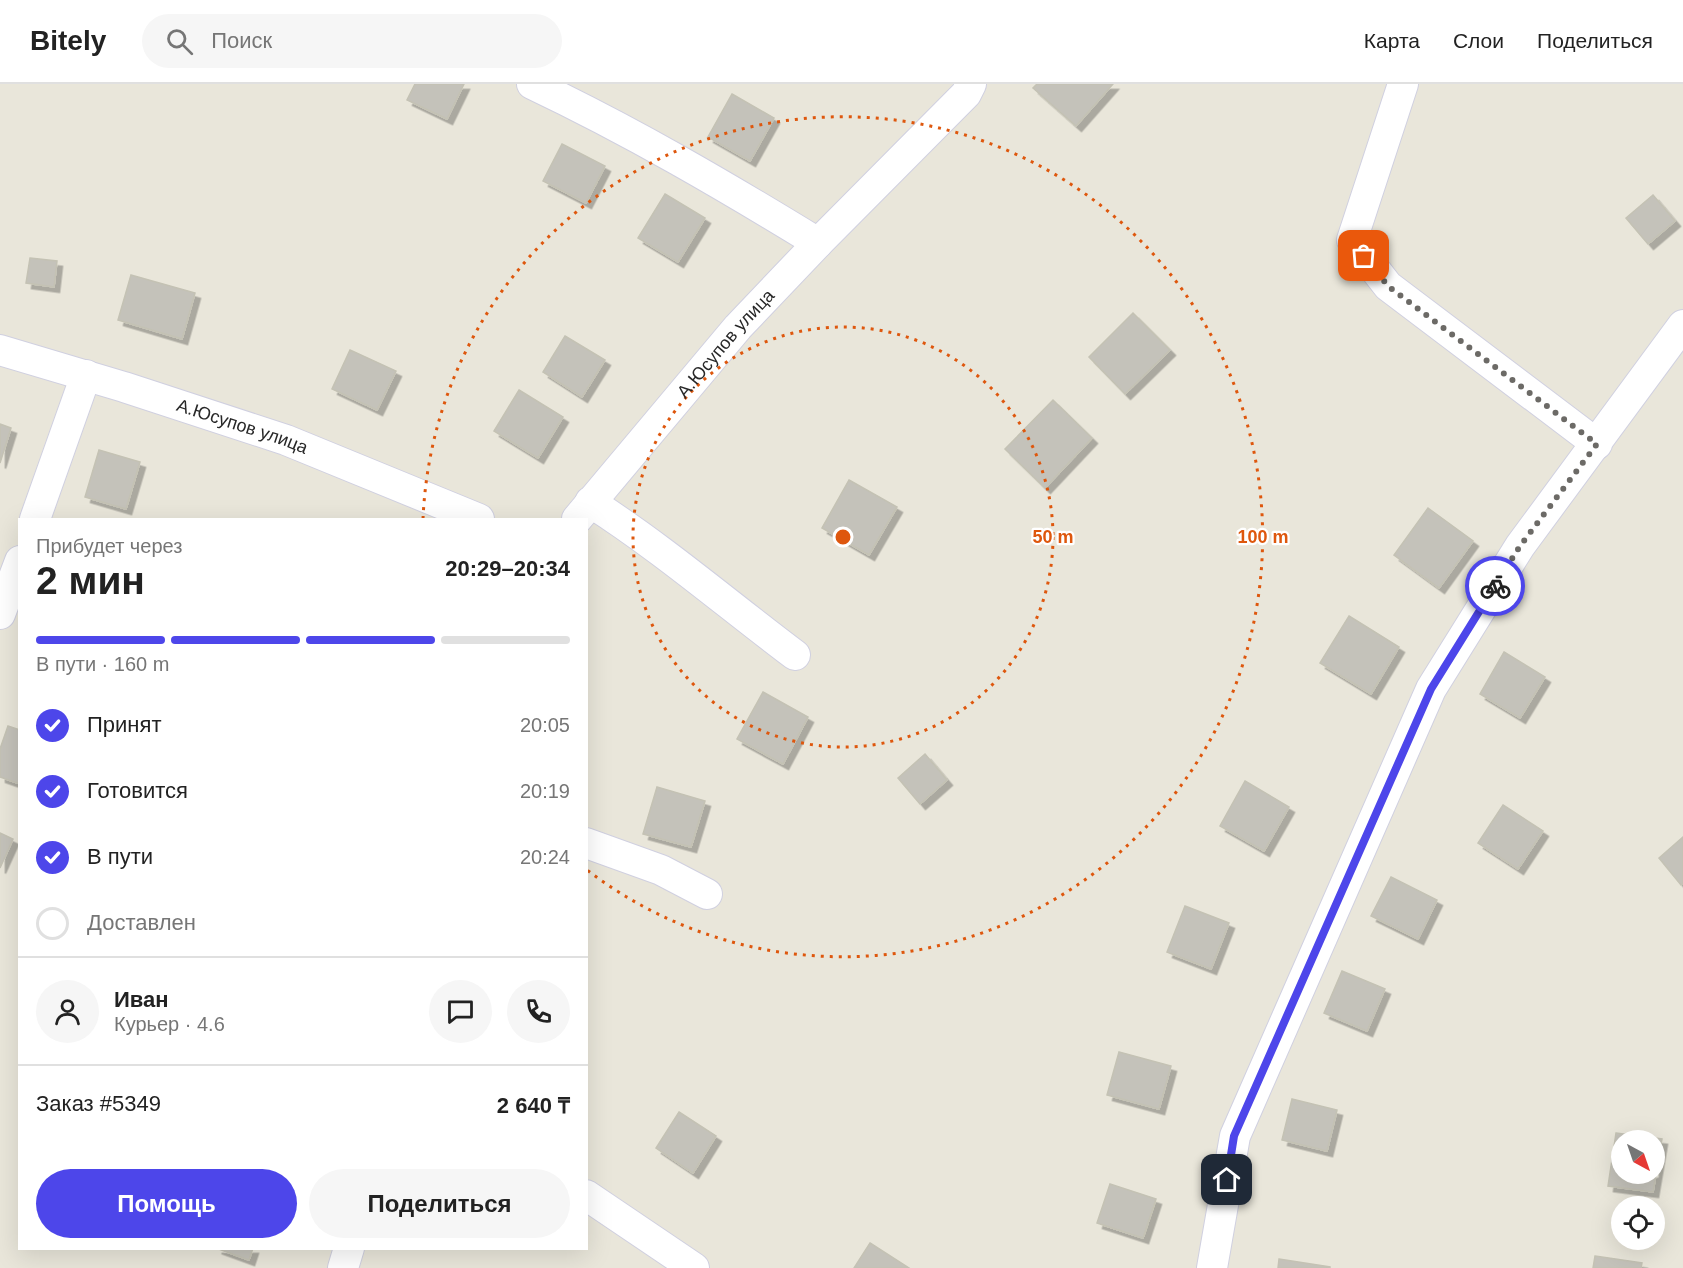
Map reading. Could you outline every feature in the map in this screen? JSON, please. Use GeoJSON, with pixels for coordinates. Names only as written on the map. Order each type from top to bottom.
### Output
{"type":"FeatureCollection","features":[{"type":"Feature","properties":{"kind":"street"},"geometry":{"type":"LineString","coordinates":[[532,84],[632,134],[818,243]]}},
{"type":"Feature","properties":{"kind":"street","name":"А.Юсупов улица"},"geometry":{"type":"LineString","coordinates":[[795,655],[688,571],[622,523],[583,511],[738,327],[966,94],[971,84]]}},
{"type":"Feature","properties":{"kind":"street"},"geometry":{"type":"LineString","coordinates":[[1403,84],[1352,240],[1388,286],[1597,444]]}},
{"type":"Feature","properties":{"kind":"street"},"geometry":{"type":"LineString","coordinates":[[1212,1268],[1234,1136],[1431,689],[1520,546],[1683,325]]}},
{"type":"Feature","properties":{"kind":"street","name":"А.Юсупов улица"},"geometry":{"type":"LineString","coordinates":[[0,350],[86,375],[286,440],[477,518]]}},
{"type":"Feature","properties":{"kind":"street"},"geometry":{"type":"LineString","coordinates":[[35,518],[86,375]]}},
{"type":"Feature","properties":{"kind":"street"},"geometry":{"type":"LineString","coordinates":[[0,614],[18,566]]}},
{"type":"Feature","properties":{"kind":"street"},"geometry":{"type":"LineString","coordinates":[[588,844],[661,870],[707,894]]}},
{"type":"Feature","properties":{"kind":"street"},"geometry":{"type":"LineString","coordinates":[[588,1197],[694,1268]]}},
{"type":"Feature","properties":{"kind":"street"},"geometry":{"type":"LineString","coordinates":[[342,1268],[348,1250]]}},
{"type":"Feature","properties":{"kind":"building"},"geometry":{"type":"Polygon","coordinates":[[[415,84],[464,84],[447,119],[407,100],[415,84]]]}},
{"type":"Feature","properties":{"kind":"building"},"geometry":{"type":"Polygon","coordinates":[[[1037,84],[1113,84],[1076,126],[1033,88],[1037,84]]]}},
{"type":"Feature","properties":{"kind":"building"},"geometry":{"type":"Polygon","coordinates":[[[732,94],[774,118],[750,161],[708,137],[732,94]]]}},
{"type":"Feature","properties":{"kind":"building"},"geometry":{"type":"Polygon","coordinates":[[[562,144],[605,166],[586,203],[543,181],[562,144]]]}},
{"type":"Feature","properties":{"kind":"building"},"geometry":{"type":"Polygon","coordinates":[[[665,194],[705,218],[678,262],[638,238],[665,194]]]}},
{"type":"Feature","properties":{"kind":"building"},"geometry":{"type":"Polygon","coordinates":[[[1653,195],[1675,221],[1648,244],[1626,218],[1653,195]]]}},
{"type":"Feature","properties":{"kind":"building"},"geometry":{"type":"Polygon","coordinates":[[[30,258],[57,261],[54,287],[26,283],[30,258]]]}},
{"type":"Feature","properties":{"kind":"building"},"geometry":{"type":"Polygon","coordinates":[[[131,275],[195,293],[182,339],[118,320],[131,275]]]}},
{"type":"Feature","properties":{"kind":"building"},"geometry":{"type":"Polygon","coordinates":[[[1133,313],[1170,350],[1125,394],[1089,357],[1133,313]]]}},
{"type":"Feature","properties":{"kind":"building"},"geometry":{"type":"Polygon","coordinates":[[[565,336],[605,360],[582,397],[543,372],[565,336]]]}},
{"type":"Feature","properties":{"kind":"building"},"geometry":{"type":"Polygon","coordinates":[[[350,350],[396,371],[377,410],[332,389],[350,350]]]}},
{"type":"Feature","properties":{"kind":"building"},"geometry":{"type":"Polygon","coordinates":[[[519,390],[563,417],[538,458],[494,431],[519,390]]]}},
{"type":"Feature","properties":{"kind":"building"},"geometry":{"type":"Polygon","coordinates":[[[1053,400],[1092,438],[1045,488],[1005,449],[1053,400]]]}},
{"type":"Feature","properties":{"kind":"building"},"geometry":{"type":"Polygon","coordinates":[[[0,424],[11,428],[0,463],[0,424]]]}},
{"type":"Feature","properties":{"kind":"building"},"geometry":{"type":"Polygon","coordinates":[[[99,450],[140,462],[126,509],[85,497],[99,450]]]}},
{"type":"Feature","properties":{"kind":"building"},"geometry":{"type":"Polygon","coordinates":[[[849,480],[897,507],[869,555],[822,528],[849,480]]]}},
{"type":"Feature","properties":{"kind":"building"},"geometry":{"type":"Polygon","coordinates":[[[1428,508],[1473,541],[1439,588],[1394,555],[1428,508]]]}},
{"type":"Feature","properties":{"kind":"building"},"geometry":{"type":"Polygon","coordinates":[[[1349,616],[1399,647],[1371,694],[1320,663],[1349,616]]]}},
{"type":"Feature","properties":{"kind":"building"},"geometry":{"type":"Polygon","coordinates":[[[1504,652],[1545,677],[1520,718],[1480,694],[1504,652]]]}},
{"type":"Feature","properties":{"kind":"building"},"geometry":{"type":"Polygon","coordinates":[[[763,692],[808,717],[783,764],[737,739],[763,692]]]}},
{"type":"Feature","properties":{"kind":"building"},"geometry":{"type":"Polygon","coordinates":[[[8,726],[18,729],[18,783],[0,777],[0,749],[8,726]]]}},
{"type":"Feature","properties":{"kind":"building"},"geometry":{"type":"Polygon","coordinates":[[[925,754],[947,780],[920,804],[898,778],[925,754]]]}},
{"type":"Feature","properties":{"kind":"building"},"geometry":{"type":"Polygon","coordinates":[[[1245,781],[1289,807],[1264,851],[1220,826],[1245,781]]]}},
{"type":"Feature","properties":{"kind":"building"},"geometry":{"type":"Polygon","coordinates":[[[657,787],[705,801],[691,847],[643,834],[657,787]]]}},
{"type":"Feature","properties":{"kind":"building"},"geometry":{"type":"Polygon","coordinates":[[[1503,805],[1543,831],[1518,869],[1478,843],[1503,805]]]}},
{"type":"Feature","properties":{"kind":"building"},"geometry":{"type":"Polygon","coordinates":[[[0,833],[13,839],[0,868],[0,833]]]}},
{"type":"Feature","properties":{"kind":"building"},"geometry":{"type":"Polygon","coordinates":[[[1683,837],[1683,883],[1681,885],[1659,858],[1683,837]]]}},
{"type":"Feature","properties":{"kind":"building"},"geometry":{"type":"Polygon","coordinates":[[[1391,877],[1437,900],[1418,939],[1371,916],[1391,877]]]}},
{"type":"Feature","properties":{"kind":"building"},"geometry":{"type":"Polygon","coordinates":[[[1185,906],[1229,923],[1211,969],[1167,952],[1185,906]]]}},
{"type":"Feature","properties":{"kind":"building"},"geometry":{"type":"Polygon","coordinates":[[[1342,971],[1385,989],[1367,1031],[1324,1013],[1342,971]]]}},
{"type":"Feature","properties":{"kind":"building"},"geometry":{"type":"Polygon","coordinates":[[[1119,1052],[1171,1066],[1159,1109],[1107,1095],[1119,1052]]]}},
{"type":"Feature","properties":{"kind":"building"},"geometry":{"type":"Polygon","coordinates":[[[1292,1099],[1337,1110],[1327,1151],[1282,1140],[1292,1099]]]}},
{"type":"Feature","properties":{"kind":"building"},"geometry":{"type":"Polygon","coordinates":[[[679,1112],[716,1136],[693,1173],[656,1148],[679,1112]]]}},
{"type":"Feature","properties":{"kind":"building"},"geometry":{"type":"Polygon","coordinates":[[[1611,1166],[1611,1184],[1654,1184],[1653,1192],[1608,1186],[1611,1166]]]}},
{"type":"Feature","properties":{"kind":"building"},"geometry":{"type":"Polygon","coordinates":[[[1110,1184],[1156,1199],[1143,1238],[1097,1223],[1110,1184]]]}},
{"type":"Feature","properties":{"kind":"building"},"geometry":{"type":"Polygon","coordinates":[[[870,1243],[909,1268],[854,1268],[870,1243]]]}},
{"type":"Feature","properties":{"kind":"building"},"geometry":{"type":"Polygon","coordinates":[[[222,1250],[252,1250],[249,1260],[222,1250]]]}},
{"type":"Feature","properties":{"kind":"building"},"geometry":{"type":"Polygon","coordinates":[[[1595,1256],[1642,1263],[1641,1268],[1593,1268],[1595,1256]]]}},
{"type":"Feature","properties":{"kind":"building"},"geometry":{"type":"Polygon","coordinates":[[[1279,1259],[1330,1267],[1330,1268],[1278,1268],[1279,1259]]]}},
{"type":"Feature","properties":{"kind":"way so far"},"geometry":{"type":"LineString","coordinates":[[1364,256],[1388,286],[1597,444],[1520,546],[1495,586]]}},
{"type":"Feature","properties":{"kind":"route"},"geometry":{"type":"LineString","coordinates":[[1227,1180],[1234,1136],[1431,689],[1495,586]]}}]}
